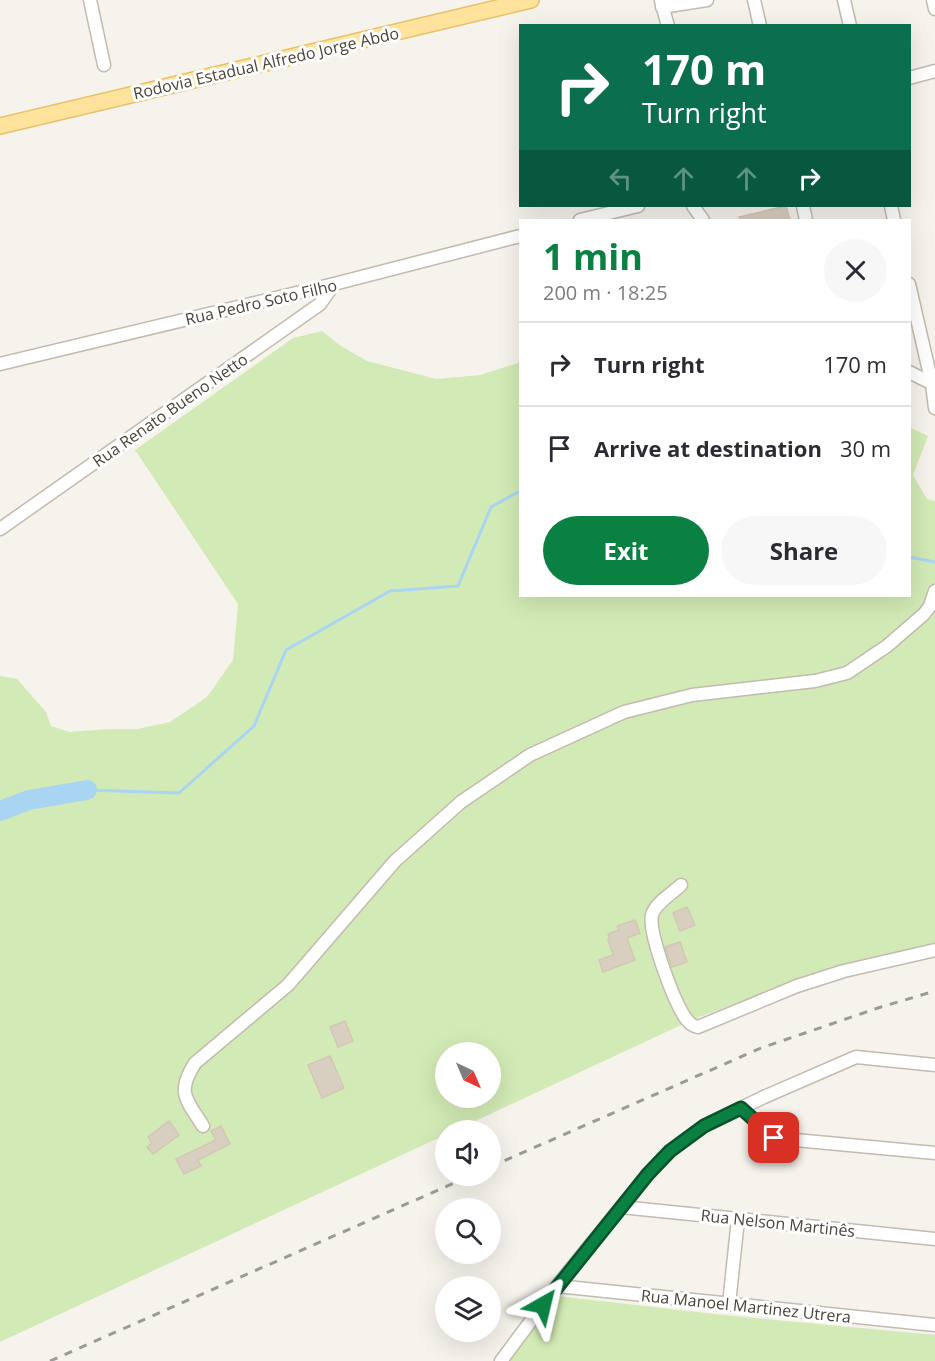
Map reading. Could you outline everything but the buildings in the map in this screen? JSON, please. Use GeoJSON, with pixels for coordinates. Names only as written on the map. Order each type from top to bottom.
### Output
{"type":"FeatureCollection","features":[{"type":"Feature","properties":{"kind":"main road","name":"Rodovia Estadual Alfredo Jorge Abdo"},"geometry":{"type":"LineString","coordinates":[[0,126],[531,0]]}},
{"type":"Feature","properties":{"kind":"street"},"geometry":{"type":"LineString","coordinates":[[90,0],[104,65]]}},
{"type":"Feature","properties":{"kind":"street"},"geometry":{"type":"LineString","coordinates":[[667,24],[662,4],[707,0]]}},
{"type":"Feature","properties":{"kind":"street"},"geometry":{"type":"LineString","coordinates":[[754,0],[760,24]]}},
{"type":"Feature","properties":{"kind":"street"},"geometry":{"type":"LineString","coordinates":[[844,0],[850,24]]}},
{"type":"Feature","properties":{"kind":"street"},"geometry":{"type":"LineString","coordinates":[[933,0],[935,9]]}},
{"type":"Feature","properties":{"kind":"street"},"geometry":{"type":"LineString","coordinates":[[911,77],[935,71]]}},
{"type":"Feature","properties":{"kind":"street"},"geometry":{"type":"LineString","coordinates":[[584,219],[634,207]]}},
{"type":"Feature","properties":{"kind":"street","name":"Rua Pedro Soto Filho"},"geometry":{"type":"LineString","coordinates":[[0,364],[334,285],[519,236]]}},
{"type":"Feature","properties":{"kind":"street","name":"Rua Renato Bueno Netto"},"geometry":{"type":"LineString","coordinates":[[0,529],[320,304],[334,285]]}},
{"type":"Feature","properties":{"kind":"street"},"geometry":{"type":"LineString","coordinates":[[911,292],[933,385],[935,408]]}},
{"type":"Feature","properties":{"kind":"street"},"geometry":{"type":"LineString","coordinates":[[911,373],[933,385]]}},
{"type":"Feature","properties":{"kind":"street"},"geometry":{"type":"LineString","coordinates":[[203,1126],[184,1090],[185,1079],[195,1063],[288,985],[395,861],[461,802],[530,755],[624,712],[693,695],[815,681],[847,673],[887,646],[924,614],[930,606],[935,591]]}},
{"type":"Feature","properties":{"kind":"street"},"geometry":{"type":"LineString","coordinates":[[681,885],[655,909],[652,916],[655,945],[682,1014],[693,1026],[698,1027],[797,986],[843,971],[935,950]]}},
{"type":"Feature","properties":{"kind":"street"},"geometry":{"type":"LineString","coordinates":[[501,1361],[557,1286],[648,1174],[670,1151],[704,1126],[764,1097],[856,1058],[935,1065]]}},
{"type":"Feature","properties":{"kind":"street"},"geometry":{"type":"LineString","coordinates":[[741,1108],[774,1138],[935,1154]]}},
{"type":"Feature","properties":{"kind":"street","name":"Rua Nelson Martinês"},"geometry":{"type":"LineString","coordinates":[[621,1207],[935,1239]]}},
{"type":"Feature","properties":{"kind":"street"},"geometry":{"type":"LineString","coordinates":[[729,1304],[738,1219]]}},
{"type":"Feature","properties":{"kind":"street","name":"Rua Manoel Martinez Utrera"},"geometry":{"type":"LineString","coordinates":[[557,1286],[935,1325]]}},
{"type":"Feature","properties":{"kind":"green space"},"geometry":{"type":"Polygon","coordinates":[[[322,331],[341,346],[367,361],[436,379],[480,375],[518,363],[519,360],[519,597],[911,597],[911,428],[928,436],[913,475],[927,499],[935,501],[935,946],[829,969],[694,1019],[478,1120],[435,1120],[435,1140],[0,1342],[0,676],[17,679],[46,712],[51,726],[70,732],[138,729],[170,722],[207,697],[233,660],[238,604],[135,450],[293,338],[322,331]]]}},
{"type":"Feature","properties":{"kind":"green space"},"geometry":{"type":"Polygon","coordinates":[[[557,1296],[723,1315],[935,1335],[935,1361],[508,1361],[557,1296]]]}},
{"type":"Feature","properties":{"kind":"waterway"},"geometry":{"type":"LineString","coordinates":[[87,790],[179,793],[254,726],[286,650],[390,591],[458,586],[491,507],[519,492]]}},
{"type":"Feature","properties":{"kind":"waterway"},"geometry":{"type":"LineString","coordinates":[[911,557],[935,562]]}},
{"type":"Feature","properties":{"kind":"waterway"},"geometry":{"type":"LineString","coordinates":[[0,811],[29,800],[87,790]]}},
{"type":"Feature","properties":{"kind":"railway"},"geometry":{"type":"LineString","coordinates":[[501,1162],[761,1048],[935,991]]}},
{"type":"Feature","properties":{"kind":"railway"},"geometry":{"type":"LineString","coordinates":[[50,1361],[447,1186]]}},
{"type":"Feature","properties":{"kind":"route"},"geometry":{"type":"LineString","coordinates":[[543,1305],[648,1174],[670,1151],[704,1126],[741,1108],[774,1138]]}}]}
